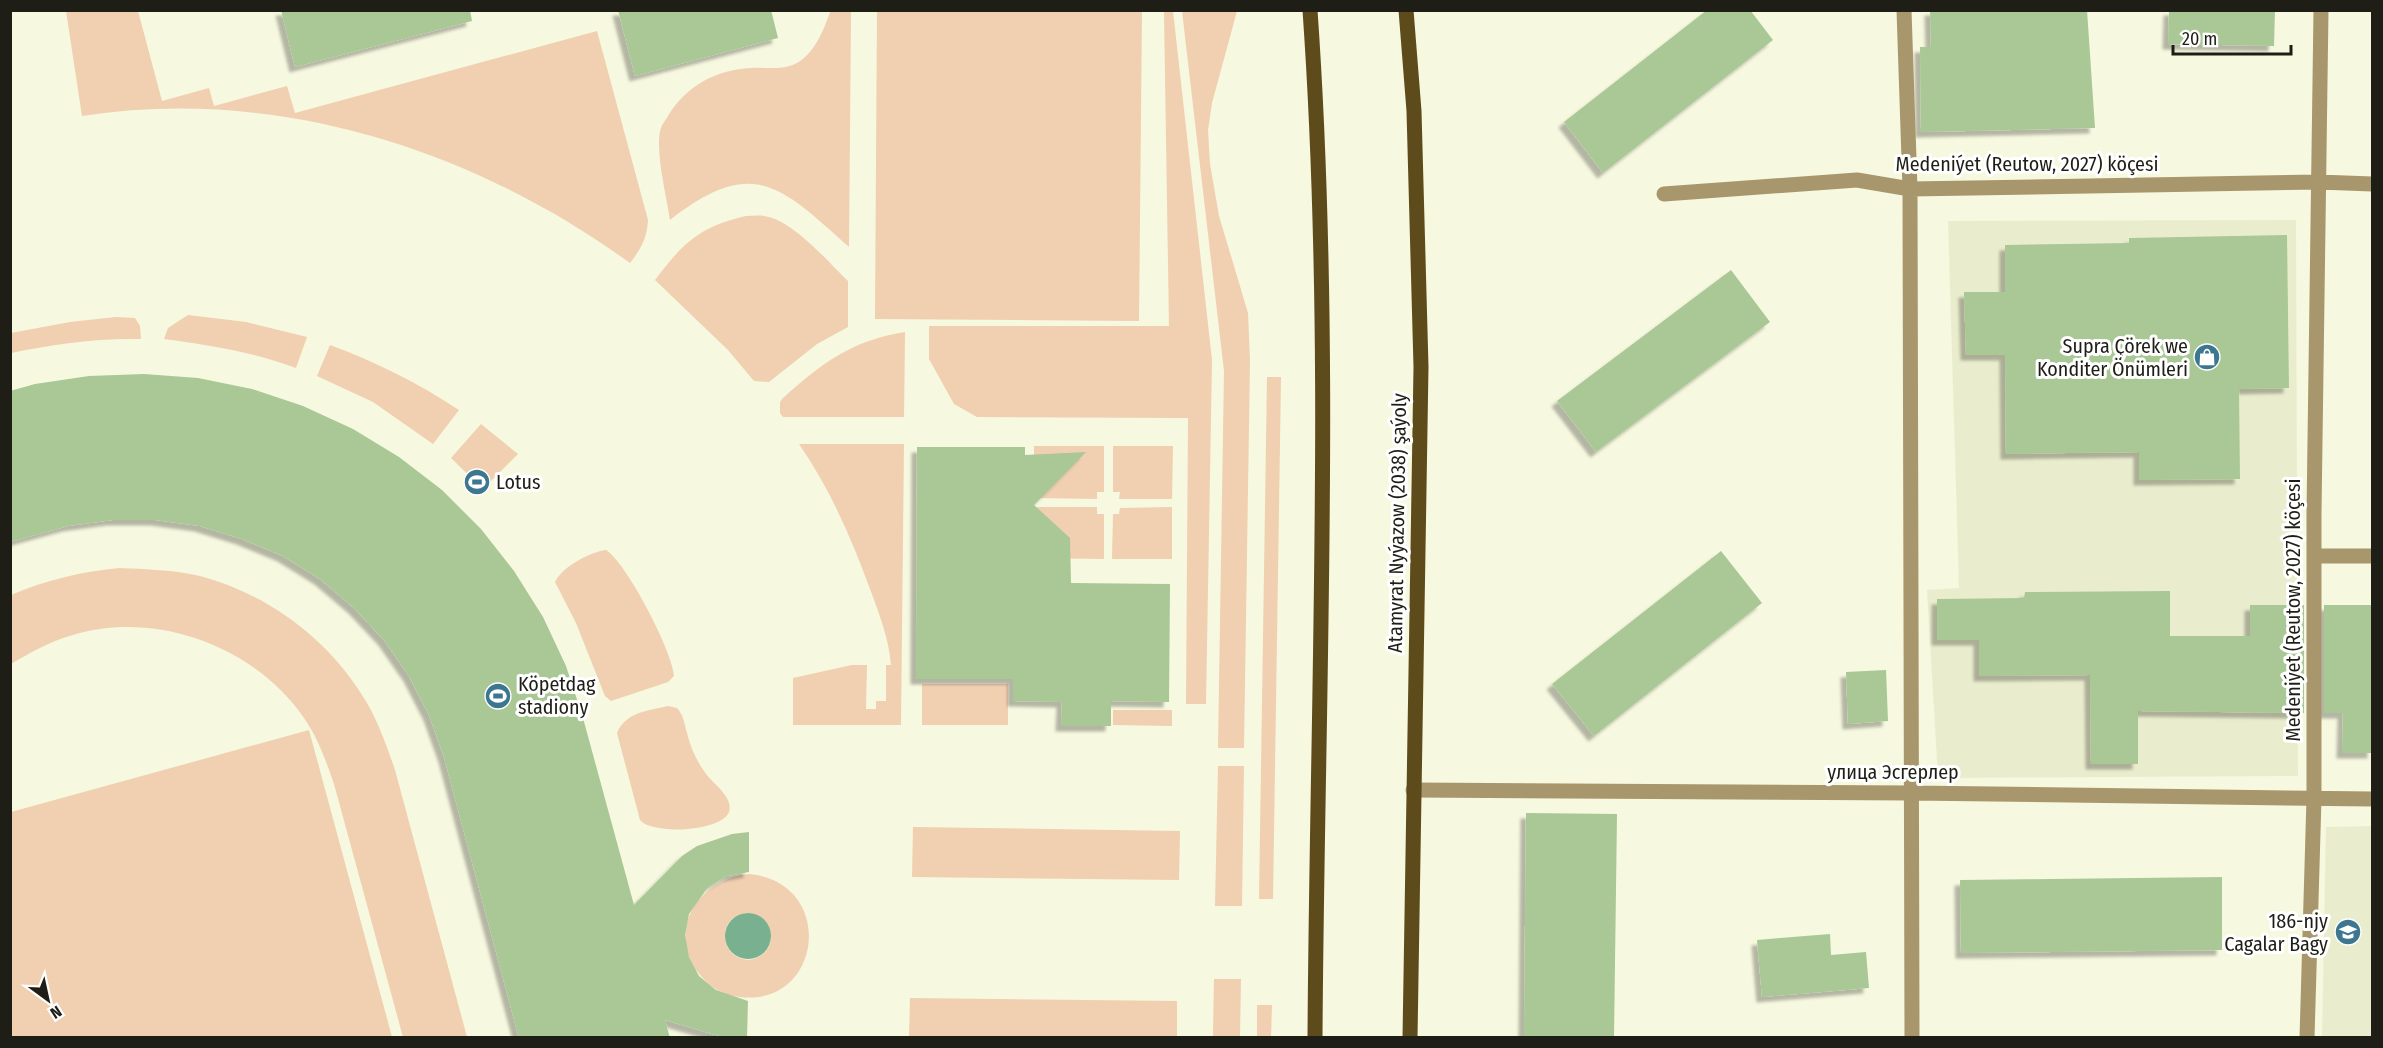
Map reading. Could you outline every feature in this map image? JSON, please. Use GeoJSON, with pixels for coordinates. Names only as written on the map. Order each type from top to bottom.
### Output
{"type":"FeatureCollection","features":[{"type":"Feature","properties":{"kind":"main road"},"geometry":{"type":"LineString","coordinates":[[1310,10],[1318,124],[1324,366],[1315,1038]]}},
{"type":"Feature","properties":{"kind":"main road","name":"Atamyrat Nyýazow (2038) şaýoly"},"geometry":{"type":"LineString","coordinates":[[1406,10],[1414,111],[1421,367],[1410,1038]]}},
{"type":"Feature","properties":{"kind":"street"},"geometry":{"type":"LineString","coordinates":[[1904,10],[1910,189],[1912,1038]]}},
{"type":"Feature","properties":{"kind":"street","name":"Medeniýet (Reutow, 2027) köçesi"},"geometry":{"type":"LineString","coordinates":[[2307,1038],[2314,798],[2320,10]]}},
{"type":"Feature","properties":{"kind":"street","name":"Medeniýet (Reutow, 2027) köçesi"},"geometry":{"type":"LineString","coordinates":[[1664,194],[1857,180],[1910,189],[2319,182],[2373,184]]}},
{"type":"Feature","properties":{"kind":"street"},"geometry":{"type":"LineString","coordinates":[[2315,556],[2373,556]]}},
{"type":"Feature","properties":{"kind":"street","name":"улица Эсгерлер"},"geometry":{"type":"LineString","coordinates":[[1413,789],[2373,799]]}},
{"type":"Feature","properties":{"kind":"shaded area"},"geometry":{"type":"Polygon","coordinates":[[[831,10],[851,11],[849,247],[804,208],[765,186],[745,184],[723,188],[699,200],[670,220],[660,160],[659,137],[662,125],[676,105],[693,88],[714,76],[738,69],[779,68],[798,62],[817,42],[831,10]]]}},
{"type":"Feature","properties":{"kind":"shaded area"},"geometry":{"type":"Polygon","coordinates":[[[66,11],[138,11],[162,101],[209,88],[214,106],[287,86],[295,113],[597,31],[648,220],[643,243],[630,263],[569,223],[505,188],[439,158],[370,136],[299,119],[227,110],[155,109],[82,116],[66,11]]]}},
{"type":"Feature","properties":{"kind":"shaded area"},"geometry":{"type":"Polygon","coordinates":[[[877,11],[1142,11],[1139,321],[875,319],[877,11]]]}},
{"type":"Feature","properties":{"kind":"shaded area"},"geometry":{"type":"Polygon","coordinates":[[[1164,11],[1173,11],[1212,360],[1206,704],[1186,704],[1188,418],[977,417],[954,404],[929,359],[929,326],[1169,326],[1164,11]]]}},
{"type":"Feature","properties":{"kind":"shaded area"},"geometry":{"type":"Polygon","coordinates":[[[1182,11],[1237,11],[1212,103],[1208,130],[1210,164],[1219,216],[1248,313],[1250,360],[1244,748],[1218,748],[1224,371],[1182,11]]]}},
{"type":"Feature","properties":{"kind":"shaded area"},"geometry":{"type":"Polygon","coordinates":[[[746,216],[764,216],[787,225],[848,281],[848,327],[817,344],[769,382],[754,381],[728,350],[655,280],[674,256],[693,238],[716,225],[746,216]]]}},
{"type":"Feature","properties":{"kind":"shaded area"},"geometry":{"type":"Polygon","coordinates":[[[2296,220],[2298,776],[1938,778],[1927,590],[1959,588],[1948,221],[2296,220]]]}},
{"type":"Feature","properties":{"kind":"shaded area"},"geometry":{"type":"Polygon","coordinates":[[[188,315],[246,322],[307,337],[296,368],[231,350],[164,339],[168,328],[188,315]]]}},
{"type":"Feature","properties":{"kind":"shaded area"},"geometry":{"type":"Polygon","coordinates":[[[116,317],[135,318],[140,326],[141,339],[75,342],[11,353],[11,333],[70,322],[116,317]]]}},
{"type":"Feature","properties":{"kind":"shaded area"},"geometry":{"type":"Polygon","coordinates":[[[905,332],[904,417],[783,417],[780,413],[780,402],[783,398],[824,364],[853,347],[905,332]]]}},
{"type":"Feature","properties":{"kind":"shaded area"},"geometry":{"type":"Polygon","coordinates":[[[330,345],[396,374],[459,410],[433,444],[373,402],[317,376],[330,345]]]}},
{"type":"Feature","properties":{"kind":"shaded area"},"geometry":{"type":"Polygon","coordinates":[[[1267,377],[1281,377],[1273,899],[1259,899],[1267,377]]]}},
{"type":"Feature","properties":{"kind":"shaded area"},"geometry":{"type":"Polygon","coordinates":[[[481,424],[518,454],[483,489],[451,458],[481,424]]]}},
{"type":"Feature","properties":{"kind":"shaded area"},"geometry":{"type":"Polygon","coordinates":[[[799,444],[904,444],[901,725],[793,725],[793,678],[852,665],[867,665],[866,709],[876,709],[876,701],[886,701],[886,665],[891,665],[883,626],[855,551],[830,496],[799,444]]]}},
{"type":"Feature","properties":{"kind":"shaded area"},"geometry":{"type":"Polygon","coordinates":[[[1034,446],[1104,446],[1104,492],[1097,492],[1097,499],[1034,498],[1034,446]]]}},
{"type":"Feature","properties":{"kind":"shaded area"},"geometry":{"type":"Polygon","coordinates":[[[1113,446],[1173,446],[1172,499],[1119,499],[1120,492],[1113,492],[1113,446]]]}},
{"type":"Feature","properties":{"kind":"shaded area"},"geometry":{"type":"Polygon","coordinates":[[[1034,507],[1097,507],[1097,514],[1104,514],[1104,559],[1033,558],[1034,507]]]}},
{"type":"Feature","properties":{"kind":"shaded area"},"geometry":{"type":"Polygon","coordinates":[[[1172,507],[1172,559],[1112,559],[1113,514],[1119,514],[1120,508],[1172,507]]]}},
{"type":"Feature","properties":{"kind":"shaded area"},"geometry":{"type":"Polygon","coordinates":[[[606,550],[625,571],[647,608],[666,648],[674,676],[668,682],[611,701],[605,696],[576,623],[555,582],[577,561],[606,550]]]}},
{"type":"Feature","properties":{"kind":"shaded area"},"geometry":{"type":"Polygon","coordinates":[[[119,568],[160,570],[200,576],[248,594],[292,620],[312,636],[347,674],[372,713],[395,770],[467,1037],[403,1037],[325,758],[304,718],[283,693],[259,671],[201,640],[169,631],[137,627],[104,628],[73,635],[48,644],[11,664],[11,595],[63,577],[119,568]]]}},
{"type":"Feature","properties":{"kind":"shaded area"},"geometry":{"type":"Polygon","coordinates":[[[922,684],[1008,684],[1008,725],[922,725],[922,684]]]}},
{"type":"Feature","properties":{"kind":"shaded area"},"geometry":{"type":"Polygon","coordinates":[[[668,706],[677,708],[679,711],[698,762],[707,776],[725,795],[730,806],[729,812],[723,819],[713,824],[671,829],[647,825],[640,820],[617,733],[621,726],[632,717],[645,711],[668,706]]]}},
{"type":"Feature","properties":{"kind":"shaded area"},"geometry":{"type":"Polygon","coordinates":[[[1113,710],[1172,710],[1172,726],[1113,725],[1113,710]]]}},
{"type":"Feature","properties":{"kind":"shaded area"},"geometry":{"type":"Polygon","coordinates":[[[309,730],[392,1037],[11,1037],[11,812],[309,730]]]}},
{"type":"Feature","properties":{"kind":"shaded area"},"geometry":{"type":"Polygon","coordinates":[[[1218,766],[1244,766],[1242,906],[1215,906],[1218,766]]]}},
{"type":"Feature","properties":{"kind":"shaded area","name":"186-njy Cagalar Bagy"},"geometry":{"type":"Polygon","coordinates":[[[2372,826],[2372,1037],[2322,1037],[2326,827],[2372,826]]]}},
{"type":"Feature","properties":{"kind":"shaded area"},"geometry":{"type":"Polygon","coordinates":[[[913,827],[1180,831],[1179,880],[912,877],[913,827]]]}},
{"type":"Feature","properties":{"kind":"shaded area"},"geometry":{"type":"Polygon","coordinates":[[[749,874],[777,882],[796,898],[807,919],[809,942],[803,965],[789,983],[768,995],[740,997],[724,993],[705,980],[690,960],[686,943],[686,927],[692,911],[701,897],[714,886],[730,878],[749,874]],[[745,913],[732,919],[726,928],[725,939],[729,949],[736,956],[753,959],[761,956],[766,950],[771,934],[768,926],[761,919],[753,914],[745,913]]]}},
{"type":"Feature","properties":{"kind":"shaded area"},"geometry":{"type":"Polygon","coordinates":[[[748,913],[757,914],[765,919],[770,927],[770,945],[765,953],[757,958],[748,959],[739,958],[731,953],[726,945],[725,936],[726,927],[731,919],[739,914],[748,913]]]}},
{"type":"Feature","properties":{"kind":"shaded area"},"geometry":{"type":"Polygon","coordinates":[[[1214,979],[1241,979],[1240,1037],[1213,1037],[1214,979]]]}},
{"type":"Feature","properties":{"kind":"shaded area"},"geometry":{"type":"Polygon","coordinates":[[[910,998],[1177,1001],[1177,1037],[909,1037],[910,998]]]}},
{"type":"Feature","properties":{"kind":"shaded area"},"geometry":{"type":"Polygon","coordinates":[[[1257,1005],[1272,1005],[1271,1037],[1257,1037],[1257,1005]]]}},
{"type":"Feature","properties":{"kind":"building"},"geometry":{"type":"Polygon","coordinates":[[[281,10],[470,10],[472,21],[295,67],[281,10]]]}},
{"type":"Feature","properties":{"kind":"building"},"geometry":{"type":"Polygon","coordinates":[[[618,10],[771,10],[778,38],[635,76],[618,10]]]}},
{"type":"Feature","properties":{"kind":"building"},"geometry":{"type":"Polygon","coordinates":[[[1707,10],[1750,10],[1773,40],[1603,173],[1564,122],[1707,10]]]}},
{"type":"Feature","properties":{"kind":"building"},"geometry":{"type":"Polygon","coordinates":[[[1930,10],[2087,10],[2095,128],[1921,132],[1920,47],[1931,47],[1930,10]]]}},
{"type":"Feature","properties":{"kind":"building"},"geometry":{"type":"Polygon","coordinates":[[[2169,10],[2275,10],[2274,46],[2168,44],[2169,10]]]}},
{"type":"Feature","properties":{"kind":"building"},"geometry":{"type":"Polygon","coordinates":[[[2287,235],[2289,388],[2239,389],[2240,479],[2139,480],[2139,452],[2006,454],[2005,355],[1966,355],[1964,292],[2005,292],[2005,245],[2129,243],[2129,238],[2287,235]]]}},
{"type":"Feature","properties":{"kind":"building"},"geometry":{"type":"Polygon","coordinates":[[[1731,270],[1770,322],[1596,452],[1557,401],[1731,270]]]}},
{"type":"Feature","properties":{"kind":"building","name":"Köpetdag stadiony"},"geometry":{"type":"Polygon","coordinates":[[[144,374],[198,378],[252,389],[303,406],[353,429],[399,457],[442,490],[481,529],[514,571],[543,617],[566,666],[583,718],[634,905],[682,856],[697,846],[732,834],[749,832],[749,872],[727,876],[708,887],[689,914],[685,935],[689,957],[699,976],[716,990],[748,1001],[747,1038],[726,1038],[665,1020],[670,1038],[519,1038],[444,757],[429,715],[409,676],[384,640],[354,608],[320,579],[283,556],[242,539],[200,526],[156,520],[112,520],[68,526],[10,542],[10,391],[35,384],[89,376],[144,374]]]}},
{"type":"Feature","properties":{"kind":"building"},"geometry":{"type":"Polygon","coordinates":[[[917,447],[1025,447],[1025,455],[1086,452],[1034,505],[1070,538],[1071,583],[1170,584],[1169,702],[1111,701],[1111,726],[1061,726],[1062,702],[1013,701],[1013,679],[916,679],[917,447]]]}},
{"type":"Feature","properties":{"kind":"building"},"geometry":{"type":"Polygon","coordinates":[[[1721,551],[1762,603],[1594,736],[1552,684],[1721,551]]]}},
{"type":"Feature","properties":{"kind":"building"},"geometry":{"type":"Polygon","coordinates":[[[2170,591],[2170,636],[2250,636],[2250,605],[2304,605],[2304,713],[2138,711],[2138,764],[2091,764],[2090,675],[1979,676],[1979,640],[1937,640],[1937,599],[2024,598],[2025,592],[2170,591]]]}},
{"type":"Feature","properties":{"kind":"building"},"geometry":{"type":"Polygon","coordinates":[[[2324,605],[2373,605],[2373,753],[2342,753],[2343,713],[2324,713],[2324,605]]]}},
{"type":"Feature","properties":{"kind":"building"},"geometry":{"type":"Polygon","coordinates":[[[1886,670],[1888,721],[1848,724],[1846,672],[1886,670]]]}},
{"type":"Feature","properties":{"kind":"building"},"geometry":{"type":"Polygon","coordinates":[[[1526,813],[1617,814],[1614,1038],[1524,1038],[1526,813]]]}},
{"type":"Feature","properties":{"kind":"building"},"geometry":{"type":"Polygon","coordinates":[[[2222,877],[2222,950],[1961,953],[1960,880],[2222,877]]]}},
{"type":"Feature","properties":{"kind":"building"},"geometry":{"type":"Polygon","coordinates":[[[1830,934],[1831,955],[1866,952],[1869,988],[1762,997],[1757,940],[1830,934]]]}},
{"type":"Feature","properties":{"kind":"place","name":"Supra Çörek we Konditer Önümleri"},"geometry":{"type":"Point","coordinates":[2207,357]}},
{"type":"Feature","properties":{"kind":"place","name":"Lotus"},"geometry":{"type":"Point","coordinates":[477,482]}},
{"type":"Feature","properties":{"kind":"place","name":"Köpetdag stadiony"},"geometry":{"type":"Point","coordinates":[498,696]}},
{"type":"Feature","properties":{"kind":"place","name":"186-njy Cagalar Bagy"},"geometry":{"type":"Point","coordinates":[2348,932]}}]}
